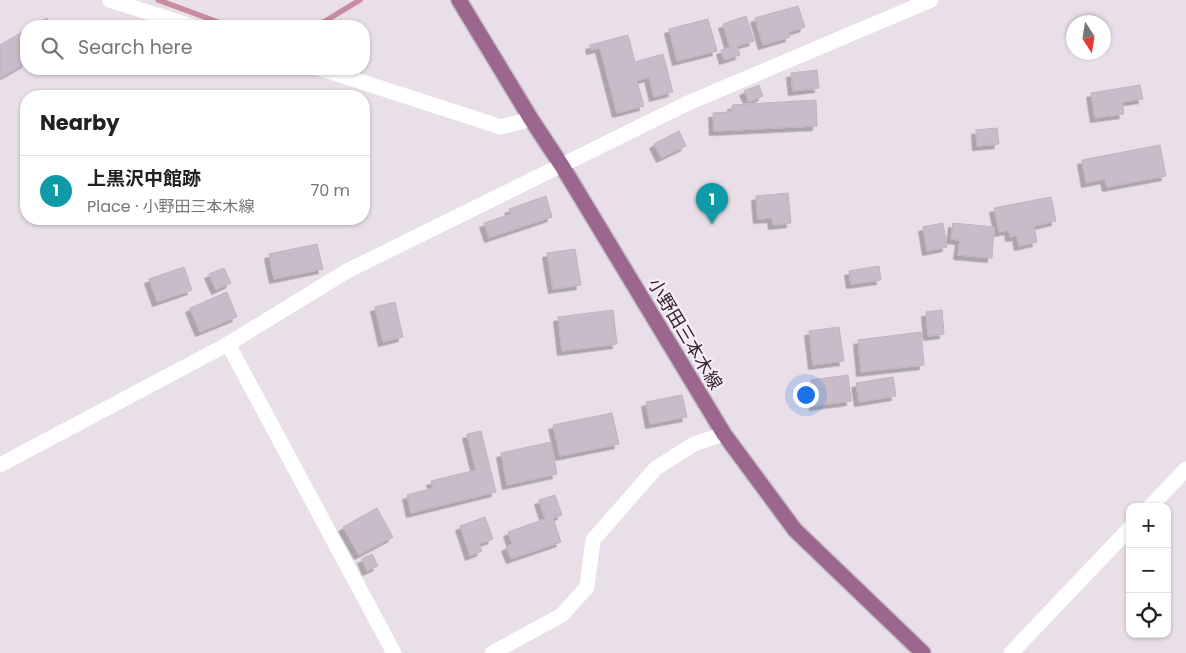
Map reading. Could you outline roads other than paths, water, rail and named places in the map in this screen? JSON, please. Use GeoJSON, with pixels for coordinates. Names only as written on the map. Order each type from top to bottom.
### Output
{"type":"FeatureCollection","features":[{"type":"Feature","properties":{"kind":"main road","name":"小野田三本木線"},"geometry":{"type":"LineString","coordinates":[[459,0],[724,434],[795,530],[923,653]]}},
{"type":"Feature","properties":{"kind":"street"},"geometry":{"type":"LineString","coordinates":[[110,0],[172,20]]}},
{"type":"Feature","properties":{"kind":"street"},"geometry":{"type":"LineString","coordinates":[[0,465],[228,344],[347,271],[688,103],[931,0]]}},
{"type":"Feature","properties":{"kind":"street"},"geometry":{"type":"LineString","coordinates":[[341,75],[501,127],[531,119]]}},
{"type":"Feature","properties":{"kind":"street"},"geometry":{"type":"LineString","coordinates":[[228,344],[394,653]]}},
{"type":"Feature","properties":{"kind":"street"},"geometry":{"type":"LineString","coordinates":[[492,653],[562,614],[587,588],[593,540],[656,468],[694,444],[724,434]]}},
{"type":"Feature","properties":{"kind":"street"},"geometry":{"type":"LineString","coordinates":[[1154,503],[1186,469]]}},
{"type":"Feature","properties":{"kind":"street"},"geometry":{"type":"LineString","coordinates":[[1011,653],[1126,532]]}},
{"type":"Feature","properties":{"kind":"waterway"},"geometry":{"type":"LineString","coordinates":[[158,0],[213,20]]}},
{"type":"Feature","properties":{"kind":"waterway"},"geometry":{"type":"LineString","coordinates":[[327,20],[360,0]]}},
{"type":"Feature","properties":{"kind":"place","name":"上黒沢中館跡"},"geometry":{"type":"Point","coordinates":[712,224]}}]}
